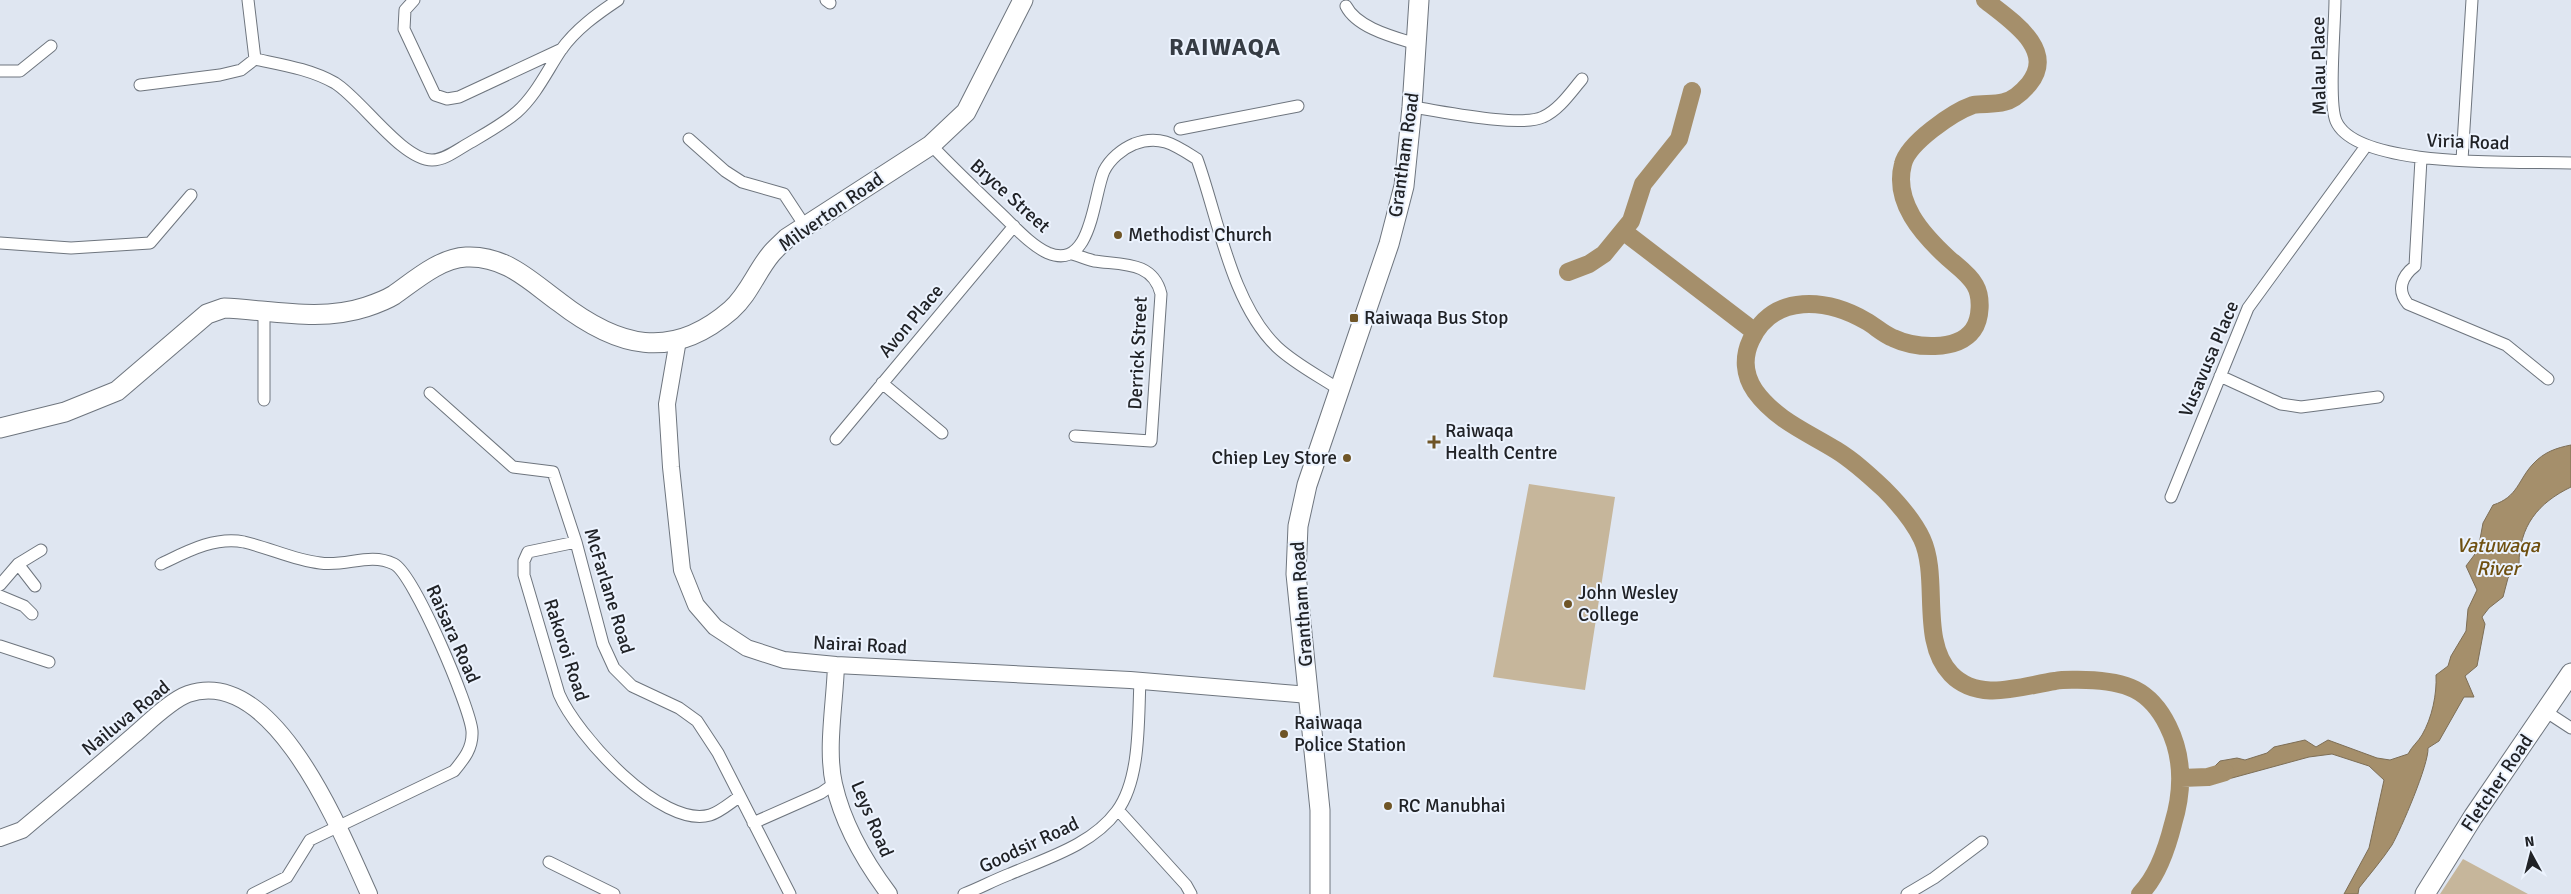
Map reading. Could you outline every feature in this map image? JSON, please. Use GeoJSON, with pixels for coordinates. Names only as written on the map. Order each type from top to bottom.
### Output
{"type":"FeatureCollection","features":[{"type":"Feature","properties":{"kind":"main road","name":"Milverton Road"},"geometry":{"type":"LineString","coordinates":[[0,428],[65,412],[117,391],[207,314],[224,308],[329,314],[346,313],[392,296],[442,265],[465,257],[493,259],[512,268],[585,322],[623,339],[652,345],[678,340],[707,326],[732,309],[756,280],[770,255],[787,238],[931,145],[966,112],[1023,0]]}},
{"type":"Feature","properties":{"kind":"main road","name":"Grantham Road"},"geometry":{"type":"LineString","coordinates":[[1320,894],[1320,810],[1296,574],[1296,548],[1305,492],[1389,244],[1404,186],[1412,106],[1419,0]]}},
{"type":"Feature","properties":{"kind":"main road","name":"Fletcher Road"},"geometry":{"type":"LineString","coordinates":[[2425,894],[2468,825],[2568,677]]}},
{"type":"Feature","properties":{"kind":"street"},"geometry":{"type":"LineString","coordinates":[[248,0],[255,59]]}},
{"type":"Feature","properties":{"kind":"street"},"geometry":{"type":"LineString","coordinates":[[414,0],[405,10],[404,29],[435,95],[447,99],[459,97],[562,49]]}},
{"type":"Feature","properties":{"kind":"street"},"geometry":{"type":"LineString","coordinates":[[140,85],[220,75],[240,70],[255,59],[306,70],[335,84],[359,102],[379,126],[418,157],[431,160],[444,158],[502,124],[518,111],[531,97],[562,49],[580,28],[618,0]]}},
{"type":"Feature","properties":{"kind":"street","name":"Malau Place"},"geometry":{"type":"LineString","coordinates":[[2335,0],[2335,116],[2342,129],[2366,146]]}},
{"type":"Feature","properties":{"kind":"street"},"geometry":{"type":"LineString","coordinates":[[2462,160],[2472,0]]}},
{"type":"Feature","properties":{"kind":"street"},"geometry":{"type":"LineString","coordinates":[[1346,6],[1348,12],[1364,23],[1416,44]]}},
{"type":"Feature","properties":{"kind":"street"},"geometry":{"type":"LineString","coordinates":[[0,72],[20,71],[51,46]]}},
{"type":"Feature","properties":{"kind":"street"},"geometry":{"type":"LineString","coordinates":[[1412,106],[1466,115],[1536,120],[1548,115],[1562,103],[1582,79]]}},
{"type":"Feature","properties":{"kind":"street"},"geometry":{"type":"LineString","coordinates":[[1180,129],[1298,106]]}},
{"type":"Feature","properties":{"kind":"street"},"geometry":{"type":"LineString","coordinates":[[690,139],[725,171],[742,182],[784,194],[805,226]]}},
{"type":"Feature","properties":{"kind":"street"},"geometry":{"type":"LineString","coordinates":[[1072,254],[1084,240],[1104,170],[1113,157],[1129,146],[1148,139],[1164,141],[1182,149],[1197,159],[1231,265],[1258,324],[1277,347],[1340,390]]}},
{"type":"Feature","properties":{"kind":"street","name":"Bryce Street"},"geometry":{"type":"LineString","coordinates":[[931,145],[1014,226],[1048,253],[1062,256],[1072,254]]}},
{"type":"Feature","properties":{"kind":"street","name":"Viria Road"},"geometry":{"type":"LineString","coordinates":[[2366,146],[2421,159],[2571,163]]}},
{"type":"Feature","properties":{"kind":"street","name":"Vusavusa Place"},"geometry":{"type":"LineString","coordinates":[[2171,497],[2248,308],[2366,146]]}},
{"type":"Feature","properties":{"kind":"street"},"geometry":{"type":"LineString","coordinates":[[2421,159],[2416,266],[2404,278],[2401,286],[2402,296],[2408,304],[2506,344],[2548,379]]}},
{"type":"Feature","properties":{"kind":"street"},"geometry":{"type":"LineString","coordinates":[[0,243],[71,248],[150,242],[191,195]]}},
{"type":"Feature","properties":{"kind":"street","name":"Avon Place"},"geometry":{"type":"LineString","coordinates":[[836,438],[1014,226]]}},
{"type":"Feature","properties":{"kind":"street","name":"Derrick Street"},"geometry":{"type":"LineString","coordinates":[[1072,254],[1093,260],[1139,268],[1150,274],[1158,283],[1161,294],[1151,441],[1074,436]]}},
{"type":"Feature","properties":{"kind":"street"},"geometry":{"type":"LineString","coordinates":[[264,310],[264,400]]}},
{"type":"Feature","properties":{"kind":"street","name":"Nairai Road"},"geometry":{"type":"LineString","coordinates":[[678,340],[667,404],[671,466],[682,570],[696,605],[715,626],[747,648],[784,660],[836,665],[1140,681],[1309,695]]}},
{"type":"Feature","properties":{"kind":"street"},"geometry":{"type":"LineString","coordinates":[[2220,376],[2281,404],[2301,407],[2378,397]]}},
{"type":"Feature","properties":{"kind":"street"},"geometry":{"type":"LineString","coordinates":[[882,383],[942,433]]}},
{"type":"Feature","properties":{"kind":"street","name":"McFarlane Road"},"geometry":{"type":"LineString","coordinates":[[430,393],[513,467],[553,472],[576,542],[603,644],[614,668],[632,686],[679,708],[697,721],[718,753],[790,894]]}},
{"type":"Feature","properties":{"kind":"street","name":"Raisara Road"},"geometry":{"type":"LineString","coordinates":[[161,564],[195,548],[218,542],[242,542],[297,559],[322,564],[350,563],[374,557],[396,565],[416,591],[467,709],[472,732],[468,754],[454,771],[310,840],[287,877],[253,894]]}},
{"type":"Feature","properties":{"kind":"street","name":"Rakoroi Road"},"geometry":{"type":"LineString","coordinates":[[576,542],[528,552],[524,561],[524,576],[559,694],[566,710],[605,758],[651,798],[673,810],[692,816],[710,815],[739,797]]}},
{"type":"Feature","properties":{"kind":"street"},"geometry":{"type":"LineString","coordinates":[[0,585],[18,564],[41,550]]}},
{"type":"Feature","properties":{"kind":"street"},"geometry":{"type":"LineString","coordinates":[[18,564],[36,586]]}},
{"type":"Feature","properties":{"kind":"street"},"geometry":{"type":"LineString","coordinates":[[0,596],[24,606],[32,614]]}},
{"type":"Feature","properties":{"kind":"street"},"geometry":{"type":"LineString","coordinates":[[0,646],[49,662]]}},
{"type":"Feature","properties":{"kind":"street","name":"Leys Road"},"geometry":{"type":"LineString","coordinates":[[836,665],[832,750],[834,784],[857,845],[872,873],[889,894]]}},
{"type":"Feature","properties":{"kind":"street","name":"Goodsir Road"},"geometry":{"type":"LineString","coordinates":[[964,894],[1091,837],[1118,810],[1130,782],[1136,750],[1140,681]]}},
{"type":"Feature","properties":{"kind":"street","name":"Nailuva Road"},"geometry":{"type":"LineString","coordinates":[[0,838],[22,830],[159,713],[188,694],[214,690],[238,697],[263,715],[290,746],[314,781],[369,894]]}},
{"type":"Feature","properties":{"kind":"street"},"geometry":{"type":"LineString","coordinates":[[2545,711],[2571,728]]}},
{"type":"Feature","properties":{"kind":"street"},"geometry":{"type":"LineString","coordinates":[[754,824],[821,793],[834,784]]}},
{"type":"Feature","properties":{"kind":"street"},"geometry":{"type":"LineString","coordinates":[[1118,810],[1186,885],[1191,894]]}},
{"type":"Feature","properties":{"kind":"street"},"geometry":{"type":"LineString","coordinates":[[1907,894],[1934,878],[1982,842]]}},
{"type":"Feature","properties":{"kind":"street"},"geometry":{"type":"LineString","coordinates":[[549,862],[614,894]]}},
{"type":"Feature","properties":{"kind":"shaded area"},"geometry":{"type":"Polygon","coordinates":[[[1529,484],[1615,497],[1585,690],[1493,677],[1529,484]]]}},
{"type":"Feature","properties":{"kind":"shaded area"},"geometry":{"type":"Polygon","coordinates":[[[2463,859],[2528,894],[2440,894],[2463,859]]]}},
{"type":"Feature","properties":{"kind":"water","name":"Vatuwaqa River"},"geometry":{"type":"Polygon","coordinates":[[[2571,445],[2571,487],[2549,500],[2533,517],[2522,539],[2519,565],[2508,578],[2503,597],[2489,608],[2482,617],[2485,624],[2477,666],[2465,676],[2474,697],[2464,697],[2439,741],[2428,748],[2419,782],[2392,845],[2359,888],[2358,894],[2344,894],[2369,848],[2384,780],[2369,766],[2332,754],[2309,757],[2232,778],[2204,782],[2200,772],[2212,769],[2220,761],[2237,758],[2245,760],[2267,753],[2274,747],[2305,740],[2316,747],[2328,740],[2377,758],[2390,760],[2408,754],[2422,735],[2429,721],[2435,698],[2436,675],[2448,666],[2451,656],[2466,631],[2468,609],[2477,590],[2466,566],[2478,550],[2483,523],[2493,505],[2501,502],[2513,493],[2528,470],[2541,456],[2550,451],[2571,445]]]}},
{"type":"Feature","properties":{"kind":"waterway"},"geometry":{"type":"LineString","coordinates":[[1985,0],[2027,36],[2034,47],[2037,59],[2036,71],[2029,84],[2011,99],[2000,103],[1973,105],[1954,114],[1932,129],[1913,147],[1907,156],[1903,164],[1901,178],[1906,204],[1920,228],[1938,249],[1966,274],[1975,285],[1979,296],[1980,308],[1978,320],[1973,330],[1957,342],[1946,345],[1923,346],[1893,338],[1866,321],[1835,308],[1803,304],[1787,307],[1773,314],[1761,324],[1748,346],[1747,372],[1751,385],[1772,410],[1792,425],[1855,463],[1890,495],[1914,525],[1922,539],[1927,555],[1936,644],[1941,660],[1951,674],[1962,683],[1974,688],[1987,690],[2015,689],[2063,680],[2113,682],[2144,695],[2161,713],[2177,750],[2180,775],[2179,799],[2171,833],[2161,862],[2140,894]]}},
{"type":"Feature","properties":{"kind":"waterway"},"geometry":{"type":"LineString","coordinates":[[1568,272],[1589,264],[1604,254],[1631,221],[1643,184],[1679,139],[1692,91]]}},
{"type":"Feature","properties":{"kind":"waterway"},"geometry":{"type":"LineString","coordinates":[[1623,231],[1755,332]]}},
{"type":"Feature","properties":{"kind":"waterway"},"geometry":{"type":"LineString","coordinates":[[2181,778],[2208,777],[2225,772]]}},
{"type":"Feature","properties":{"kind":"place","name":"Methodist Church"},"geometry":{"type":"Point","coordinates":[1118,235]}},
{"type":"Feature","properties":{"kind":"place","name":"Raiwaqa Bus Stop"},"geometry":{"type":"Point","coordinates":[1354,318]}},
{"type":"Feature","properties":{"kind":"place","name":"Raiwaqa Health Centre"},"geometry":{"type":"Point","coordinates":[1434,442]}},
{"type":"Feature","properties":{"kind":"place","name":"Chiep Ley Store"},"geometry":{"type":"Point","coordinates":[1347,458]}},
{"type":"Feature","properties":{"kind":"place","name":"John Wesley College"},"geometry":{"type":"Point","coordinates":[1568,604]}},
{"type":"Feature","properties":{"kind":"place","name":"Raiwaqa Police Station"},"geometry":{"type":"Point","coordinates":[1284,734]}},
{"type":"Feature","properties":{"kind":"place","name":"RC Manubhai"},"geometry":{"type":"Point","coordinates":[1388,806]}},
{"type":"Feature","properties":{"kind":"district","name":"RAIWAQA"},"geometry":{"type":"Point","coordinates":[1225,47]}}]}
